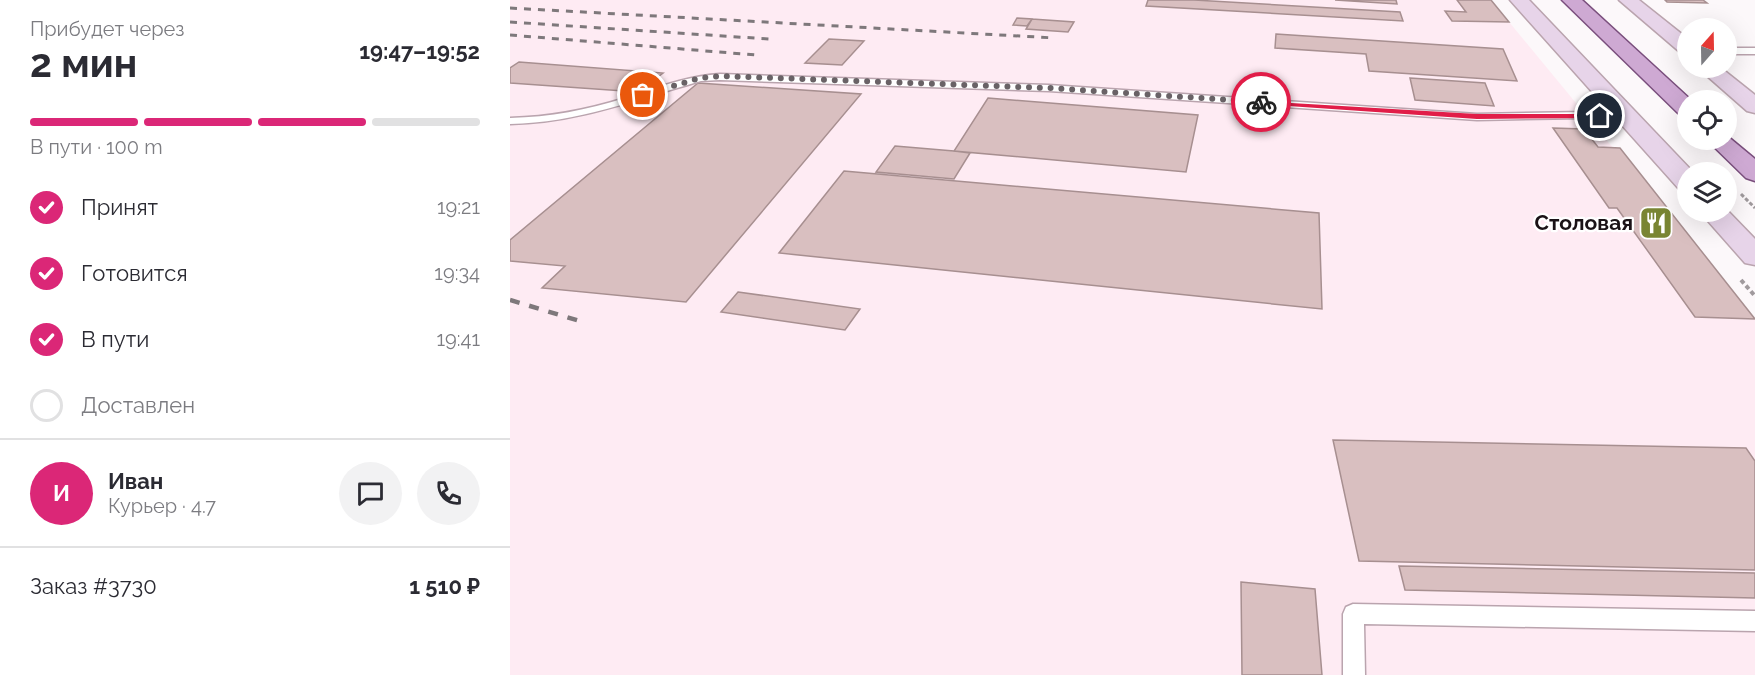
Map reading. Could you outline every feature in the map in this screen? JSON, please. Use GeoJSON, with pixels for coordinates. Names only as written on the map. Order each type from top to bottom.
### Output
{"type":"FeatureCollection","features":[{"type":"Feature","properties":{"kind":"main road"},"geometry":{"type":"LineString","coordinates":[[1519,0],[1677,171]]}},
{"type":"Feature","properties":{"kind":"main road"},"geometry":{"type":"LineString","coordinates":[[1571,0],[1677,100]]}},
{"type":"Feature","properties":{"kind":"main road"},"geometry":{"type":"LineString","coordinates":[[1628,0],[1677,40]]}},
{"type":"Feature","properties":{"kind":"main road"},"geometry":{"type":"LineString","coordinates":[[1721,78],[1755,106]]}},
{"type":"Feature","properties":{"kind":"main road"},"geometry":{"type":"LineString","coordinates":[[1730,150],[1755,173]]}},
{"type":"Feature","properties":{"kind":"main road"},"geometry":{"type":"LineString","coordinates":[[1723,222],[1755,256]]}},
{"type":"Feature","properties":{"kind":"lane"},"geometry":{"type":"LineString","coordinates":[[1737,51],[1755,51]]}},
{"type":"Feature","properties":{"kind":"lane"},"geometry":{"type":"LineString","coordinates":[[510,121],[539,122],[584,114],[681,83],[720,76],[1049,88],[1477,117],[1584,115],[1627,118]]}},
{"type":"Feature","properties":{"kind":"lane"},"geometry":{"type":"LineString","coordinates":[[1354,675],[1353,614],[1755,621]]}},
{"type":"Feature","properties":{"kind":"shaded area"},"geometry":{"type":"Polygon","coordinates":[[[510,0],[1491,0],[1755,320],[1755,675],[510,675],[510,0]]]}},
{"type":"Feature","properties":{"kind":"building"},"geometry":{"type":"Polygon","coordinates":[[[1148,0],[1194,0],[1400,12],[1403,21],[1146,6],[1148,0]]]}},
{"type":"Feature","properties":{"kind":"building"},"geometry":{"type":"Polygon","coordinates":[[[1335,0],[1396,0],[1397,4],[1335,0]]]}},
{"type":"Feature","properties":{"kind":"building"},"geometry":{"type":"Polygon","coordinates":[[[1457,0],[1491,0],[1509,22],[1452,21],[1445,11],[1466,12],[1457,0]]]}},
{"type":"Feature","properties":{"kind":"building"},"geometry":{"type":"Polygon","coordinates":[[[1665,0],[1703,0],[1707,3],[1667,2],[1665,0]]]}},
{"type":"Feature","properties":{"kind":"building"},"geometry":{"type":"Polygon","coordinates":[[[1017,18],[1032,19],[1027,26],[1013,25],[1017,18]]]}},
{"type":"Feature","properties":{"kind":"building"},"geometry":{"type":"Polygon","coordinates":[[[1032,19],[1074,22],[1068,32],[1026,29],[1032,19]]]}},
{"type":"Feature","properties":{"kind":"building"},"geometry":{"type":"Polygon","coordinates":[[[1276,34],[1503,49],[1517,81],[1369,71],[1366,54],[1275,48],[1276,34]]]}},
{"type":"Feature","properties":{"kind":"building"},"geometry":{"type":"Polygon","coordinates":[[[829,39],[864,41],[842,65],[805,63],[829,39]]]}},
{"type":"Feature","properties":{"kind":"building"},"geometry":{"type":"Polygon","coordinates":[[[519,62],[663,73],[638,92],[510,83],[510,68],[519,62]]]}},
{"type":"Feature","properties":{"kind":"building"},"geometry":{"type":"Polygon","coordinates":[[[1410,78],[1485,83],[1494,106],[1415,100],[1410,78]]]}},
{"type":"Feature","properties":{"kind":"building"},"geometry":{"type":"Polygon","coordinates":[[[698,83],[861,94],[686,302],[542,288],[565,266],[510,261],[510,240],[698,83]]]}},
{"type":"Feature","properties":{"kind":"building"},"geometry":{"type":"Polygon","coordinates":[[[988,98],[1198,115],[1186,172],[954,151],[988,98]]]}},
{"type":"Feature","properties":{"kind":"building"},"geometry":{"type":"Polygon","coordinates":[[[1553,128],[1584,129],[1598,147],[1620,148],[1755,319],[1695,317],[1617,208],[1609,208],[1553,128]]]}},
{"type":"Feature","properties":{"kind":"building"},"geometry":{"type":"Polygon","coordinates":[[[895,146],[970,153],[954,179],[876,172],[895,146]]]}},
{"type":"Feature","properties":{"kind":"building"},"geometry":{"type":"Polygon","coordinates":[[[844,171],[1319,213],[1322,309],[779,253],[844,171]]]}},
{"type":"Feature","properties":{"kind":"building"},"geometry":{"type":"Polygon","coordinates":[[[738,292],[860,309],[845,330],[721,312],[738,292]]]}},
{"type":"Feature","properties":{"kind":"building"},"geometry":{"type":"Polygon","coordinates":[[[1333,440],[1746,448],[1755,461],[1755,570],[1359,561],[1333,440]]]}},
{"type":"Feature","properties":{"kind":"building"},"geometry":{"type":"Polygon","coordinates":[[[1399,566],[1755,573],[1755,598],[1405,590],[1399,566]]]}},
{"type":"Feature","properties":{"kind":"building"},"geometry":{"type":"Polygon","coordinates":[[[1241,582],[1315,589],[1322,675],[1242,675],[1241,582]]]}},
{"type":"Feature","properties":{"kind":"railway"},"geometry":{"type":"LineString","coordinates":[[510,8],[1055,38]]}},
{"type":"Feature","properties":{"kind":"railway"},"geometry":{"type":"LineString","coordinates":[[510,22],[769,39]]}},
{"type":"Feature","properties":{"kind":"railway"},"geometry":{"type":"LineString","coordinates":[[510,35],[756,55]]}},
{"type":"Feature","properties":{"kind":"railway"},"geometry":{"type":"LineString","coordinates":[[510,300],[583,322]]}},
{"type":"Feature","properties":{"kind":"way so far"},"geometry":{"type":"LineString","coordinates":[[643,95],[700,78],[720,76],[1049,88],[1261,102]]}},
{"type":"Feature","properties":{"kind":"place","name":"Столовая"},"geometry":{"type":"Point","coordinates":[1656,223]}},
{"type":"Feature","properties":{"kind":"route"},"geometry":{"type":"LineString","coordinates":[[1261,102],[1477,117],[1600,116]]}}]}
